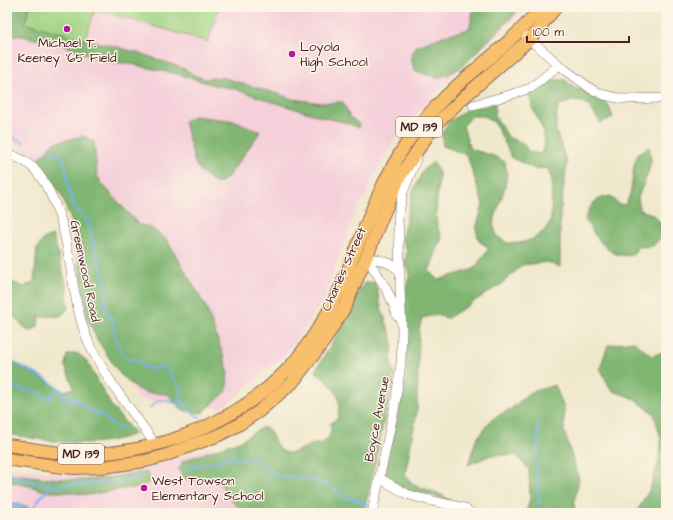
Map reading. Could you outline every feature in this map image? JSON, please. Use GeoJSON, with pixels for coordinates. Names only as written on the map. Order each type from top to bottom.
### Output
{"type":"FeatureCollection","features":[{"type":"Feature","properties":{"kind":"main road","name":"Charles Street"},"geometry":{"type":"LineString","coordinates":[[7,445],[74,454],[103,454],[155,445],[196,431],[230,414],[252,400],[268,387],[285,372],[314,334],[331,306],[342,284],[382,186],[406,143],[424,120],[459,84],[519,30],[540,7]]}},
{"type":"Feature","properties":{"kind":"main road","name":"Charles Street"},"geometry":{"type":"LineString","coordinates":[[7,459],[74,468],[91,468],[131,463],[164,456],[219,435],[258,412],[292,383],[324,341],[345,307],[399,178],[424,139],[439,121],[463,98],[530,39],[556,7]]}},
{"type":"Feature","properties":{"kind":"street"},"geometry":{"type":"LineString","coordinates":[[519,30],[559,65],[591,89],[604,95],[623,99],[666,98]]}},
{"type":"Feature","properties":{"kind":"street"},"geometry":{"type":"LineString","coordinates":[[473,105],[530,88],[559,65]]}},
{"type":"Feature","properties":{"kind":"street","name":"Boyce Avenue"},"geometry":{"type":"LineString","coordinates":[[372,510],[400,376],[402,329],[398,217],[403,192],[424,139]]}},
{"type":"Feature","properties":{"kind":"street","name":"Greenwood Road"},"geometry":{"type":"LineString","coordinates":[[7,153],[32,166],[53,198],[64,228],[80,317],[84,330],[105,373],[147,431],[155,445]]}},
{"type":"Feature","properties":{"kind":"street"},"geometry":{"type":"LineString","coordinates":[[366,257],[393,264],[400,271]]}},
{"type":"Feature","properties":{"kind":"street","name":"Boyce Avenue"},"geometry":{"type":"LineString","coordinates":[[366,257],[389,293],[394,303],[402,329]]}},
{"type":"Feature","properties":{"kind":"street"},"geometry":{"type":"LineString","coordinates":[[379,478],[407,494],[464,508],[471,513]]}},
{"type":"Feature","properties":{"kind":"shaded area"},"geometry":{"type":"Polygon","coordinates":[[[7,7],[526,7],[443,85],[393,141],[354,217],[322,302],[284,356],[222,408],[138,399],[95,316],[79,215],[49,170],[19,146],[7,140],[7,7]]]}},
{"type":"Feature","properties":{"kind":"shaded area","name":"West Towson Elementary School"},"geometry":{"type":"Polygon","coordinates":[[[208,447],[241,458],[334,513],[7,513],[7,466],[59,474],[87,475],[111,473],[161,464],[208,447]]]}},
{"type":"Feature","properties":{"kind":"green space"},"geometry":{"type":"Polygon","coordinates":[[[7,7],[29,7],[25,23],[142,54],[185,69],[194,75],[205,79],[221,77],[293,99],[321,103],[343,102],[350,117],[359,124],[359,128],[232,88],[217,86],[178,74],[126,63],[105,62],[64,45],[11,34],[7,35],[7,7]]]}},
{"type":"Feature","properties":{"kind":"green space"},"geometry":{"type":"Polygon","coordinates":[[[30,7],[219,7],[208,42],[95,9],[85,40],[25,23],[30,7]]]}},
{"type":"Feature","properties":{"kind":"green space"},"geometry":{"type":"Polygon","coordinates":[[[475,7],[521,7],[462,67],[447,75],[437,78],[416,71],[413,66],[411,56],[415,47],[446,35],[466,30],[470,26],[475,7]]]}},
{"type":"Feature","properties":{"kind":"green space"},"geometry":{"type":"Polygon","coordinates":[[[552,80],[565,80],[574,88],[599,95],[608,104],[613,117],[601,123],[585,102],[572,101],[559,105],[556,118],[556,131],[567,163],[560,214],[560,267],[548,262],[522,265],[503,283],[448,318],[435,315],[422,318],[419,331],[417,411],[405,475],[414,485],[438,493],[452,501],[395,485],[384,475],[407,376],[404,297],[410,273],[405,266],[407,250],[402,240],[404,228],[413,191],[424,169],[434,162],[439,173],[436,212],[437,226],[442,238],[429,271],[438,280],[474,269],[489,248],[479,241],[476,229],[483,204],[467,155],[443,146],[442,133],[449,122],[470,107],[483,107],[495,103],[495,116],[509,138],[522,142],[529,152],[541,154],[545,142],[543,130],[532,107],[530,93],[552,80]],[[472,116],[463,126],[470,149],[494,156],[505,162],[507,174],[505,187],[493,224],[497,236],[507,243],[520,243],[533,239],[544,231],[551,220],[552,180],[547,168],[535,169],[512,158],[495,123],[484,116],[472,116]]]}},
{"type":"Feature","properties":{"kind":"green space"},"geometry":{"type":"Polygon","coordinates":[[[194,116],[236,121],[260,132],[227,178],[217,184],[201,172],[195,163],[184,121],[194,116]]]}},
{"type":"Feature","properties":{"kind":"green space"},"geometry":{"type":"Polygon","coordinates":[[[84,136],[94,142],[97,175],[102,184],[139,225],[150,227],[167,240],[206,307],[228,369],[227,391],[202,413],[182,410],[168,394],[147,393],[137,389],[121,375],[115,367],[97,339],[88,319],[73,225],[61,194],[39,159],[53,143],[84,136]]]}},
{"type":"Feature","properties":{"kind":"green space"},"geometry":{"type":"Polygon","coordinates":[[[649,147],[651,161],[648,173],[638,197],[640,210],[652,214],[661,223],[662,236],[653,246],[638,246],[633,255],[614,253],[604,246],[585,219],[594,202],[601,198],[611,196],[619,205],[626,204],[631,191],[634,166],[638,153],[649,147]]]}},
{"type":"Feature","properties":{"kind":"green space"},"geometry":{"type":"Polygon","coordinates":[[[53,236],[67,287],[68,309],[60,316],[39,317],[38,327],[29,332],[13,316],[7,315],[7,280],[24,287],[34,282],[37,249],[43,239],[53,236]]]}},
{"type":"Feature","properties":{"kind":"green space"},"geometry":{"type":"Polygon","coordinates":[[[374,282],[393,342],[391,360],[394,374],[363,513],[245,513],[229,498],[218,482],[205,479],[189,480],[181,475],[179,469],[183,461],[242,440],[261,428],[267,428],[269,430],[278,447],[285,453],[297,451],[326,440],[331,432],[331,423],[338,418],[338,398],[334,389],[315,371],[342,327],[363,284],[374,282]]]}},
{"type":"Feature","properties":{"kind":"green space"},"geometry":{"type":"Polygon","coordinates":[[[633,341],[652,356],[666,351],[666,513],[636,513],[650,489],[658,464],[661,439],[654,414],[635,399],[611,390],[600,368],[608,345],[633,341]]]}},
{"type":"Feature","properties":{"kind":"green space"},"geometry":{"type":"Polygon","coordinates":[[[77,353],[86,360],[112,407],[135,434],[104,442],[71,443],[7,434],[7,358],[64,391],[74,388],[65,366],[67,355],[77,353]]]}},
{"type":"Feature","properties":{"kind":"green space"},"geometry":{"type":"Polygon","coordinates":[[[555,385],[564,408],[564,431],[579,479],[574,503],[575,513],[526,513],[530,499],[529,470],[516,455],[491,455],[468,465],[476,440],[491,420],[512,408],[531,392],[555,385]]]}},
{"type":"Feature","properties":{"kind":"green space"},"geometry":{"type":"Polygon","coordinates":[[[143,472],[148,473],[150,481],[144,486],[88,495],[68,492],[48,492],[7,481],[7,473],[44,478],[89,480],[143,472]]]}},
{"type":"Feature","properties":{"kind":"water"},"geometry":{"type":"Polygon","coordinates":[[[12,503],[25,506],[36,513],[11,513],[9,504],[12,503]]]}},
{"type":"Feature","properties":{"kind":"waterway"},"geometry":{"type":"LineString","coordinates":[[7,136],[24,142]]}},
{"type":"Feature","properties":{"kind":"waterway"},"geometry":{"type":"LineString","coordinates":[[50,151],[58,153],[62,157],[65,164],[69,190],[75,208],[87,219],[105,283],[106,309],[112,320],[120,349],[130,360],[139,360],[143,367],[150,369],[164,366],[181,388],[181,401],[189,411],[200,417]]}},
{"type":"Feature","properties":{"kind":"waterway"},"geometry":{"type":"LineString","coordinates":[[7,359],[47,380],[92,411],[103,416],[119,429],[123,429]]}},
{"type":"Feature","properties":{"kind":"waterway"},"geometry":{"type":"LineString","coordinates":[[7,383],[22,390],[34,391],[49,399],[51,399],[51,396],[55,391],[60,393],[63,399],[78,402]]}},
{"type":"Feature","properties":{"kind":"waterway"},"geometry":{"type":"LineString","coordinates":[[150,408],[159,400],[184,406]]}},
{"type":"Feature","properties":{"kind":"waterway"},"geometry":{"type":"LineString","coordinates":[[662,410],[666,411]]}},
{"type":"Feature","properties":{"kind":"waterway"},"geometry":{"type":"LineString","coordinates":[[538,424],[538,513]]}},
{"type":"Feature","properties":{"kind":"waterway"},"geometry":{"type":"LineString","coordinates":[[232,452],[236,459],[254,459],[268,468],[272,474],[320,482],[338,491],[348,499],[355,499],[371,506]]}},
{"type":"Feature","properties":{"kind":"waterway"},"geometry":{"type":"LineString","coordinates":[[187,470],[198,465],[233,456]]}},
{"type":"Feature","properties":{"kind":"waterway"},"geometry":{"type":"LineString","coordinates":[[7,474],[25,480],[58,486],[141,480]]}},
{"type":"Feature","properties":{"kind":"waterway"},"geometry":{"type":"LineString","coordinates":[[32,510],[51,485]]}},
{"type":"Feature","properties":{"kind":"place","name":"Michael T. Keeney '65 Field"},"geometry":{"type":"Point","coordinates":[67,29]}},
{"type":"Feature","properties":{"kind":"place","name":"Loyola High School"},"geometry":{"type":"Point","coordinates":[292,54]}},
{"type":"Feature","properties":{"kind":"place","name":"West Towson Elementary School"},"geometry":{"type":"Point","coordinates":[144,488]}}]}
